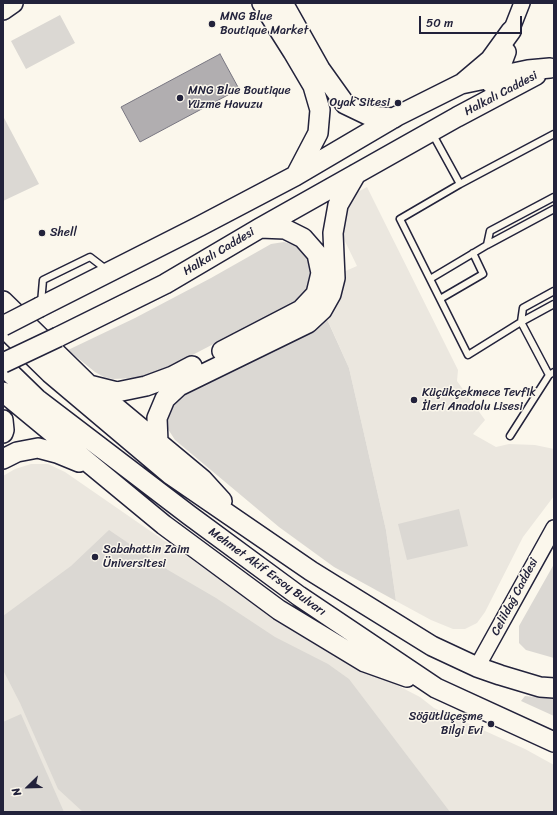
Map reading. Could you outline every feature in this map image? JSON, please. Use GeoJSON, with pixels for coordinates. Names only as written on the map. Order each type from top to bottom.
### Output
{"type":"FeatureCollection","features":[{"type":"Feature","properties":{"kind":"main road"},"geometry":{"type":"LineString","coordinates":[[3,10],[13,3]]}},
{"type":"Feature","properties":{"kind":"main road"},"geometry":{"type":"LineString","coordinates":[[262,3],[294,52],[313,86],[320,110],[318,133],[295,176]]}},
{"type":"Feature","properties":{"kind":"main road"},"geometry":{"type":"LineString","coordinates":[[283,3],[320,69],[345,104],[370,116],[394,118]]}},
{"type":"Feature","properties":{"kind":"main road"},"geometry":{"type":"LineString","coordinates":[[457,117],[497,76],[506,52],[511,31]]}},
{"type":"Feature","properties":{"kind":"main road"},"geometry":{"type":"LineString","coordinates":[[461,84],[490,60],[511,31]]}},
{"type":"Feature","properties":{"kind":"main road"},"geometry":{"type":"LineString","coordinates":[[506,52],[511,65],[528,70]]}},
{"type":"Feature","properties":{"kind":"main road","name":"Halkalı Caddesi"},"geometry":{"type":"LineString","coordinates":[[3,326],[295,176],[394,118],[461,84],[528,70],[550,68],[457,117],[260,228],[165,284],[3,365]]}},
{"type":"Feature","properties":{"kind":"main road"},"geometry":{"type":"LineString","coordinates":[[158,442],[158,418],[165,399],[179,386],[308,323],[322,310],[331,294],[335,278],[332,233],[338,205],[356,174]]}},
{"type":"Feature","properties":{"kind":"main road"},"geometry":{"type":"LineString","coordinates":[[89,385],[117,392],[146,386],[173,376],[301,310],[316,294],[321,272],[317,254],[303,238],[285,229],[260,228]]}},
{"type":"Feature","properties":{"kind":"main road"},"geometry":{"type":"LineString","coordinates":[[3,301],[89,385],[202,479],[244,525]]}},
{"type":"Feature","properties":{"kind":"main road","name":"Mehmet Akif Ersoy Bulvarı"},"geometry":{"type":"LineString","coordinates":[[3,326],[50,373],[171,475],[311,571],[432,646],[478,668],[540,687],[554,688]]}},
{"type":"Feature","properties":{"kind":"main road","name":"Mehmet Akif Ersoy Bulvarı"},"geometry":{"type":"LineString","coordinates":[[3,365],[37,399],[189,515],[299,596],[436,688],[554,742]]}},
{"type":"Feature","properties":{"kind":"main road"},"geometry":{"type":"LineString","coordinates":[[3,392],[164,525],[279,610],[365,662],[436,688]]}},
{"type":"Feature","properties":{"kind":"main road"},"geometry":{"type":"LineString","coordinates":[[3,420],[3,433]]}},
{"type":"Feature","properties":{"kind":"main road"},"geometry":{"type":"LineString","coordinates":[[3,459],[16,452],[38,448],[57,453],[95,468]]}},
{"type":"Feature","properties":{"kind":"street"},"geometry":{"type":"LineString","coordinates":[[511,31],[522,3]]}},
{"type":"Feature","properties":{"kind":"street","name":"Celildağ Caddesi"},"geometry":{"type":"LineString","coordinates":[[478,668],[554,528]]}},
{"type":"Feature","properties":{"kind":"lane"},"geometry":{"type":"LineString","coordinates":[[431,132],[460,184]]}},
{"type":"Feature","properties":{"kind":"lane"},"geometry":{"type":"LineString","coordinates":[[554,134],[400,218],[468,354],[554,304]]}},
{"type":"Feature","properties":{"kind":"lane"},"geometry":{"type":"LineString","coordinates":[[488,245],[490,231],[554,197]]}},
{"type":"Feature","properties":{"kind":"lane"},"geometry":{"type":"LineString","coordinates":[[430,279],[554,209]]}},
{"type":"Feature","properties":{"kind":"lane"},"geometry":{"type":"LineString","coordinates":[[440,299],[483,274],[473,254]]}},
{"type":"Feature","properties":{"kind":"lane"},"geometry":{"type":"LineString","coordinates":[[510,436],[551,373],[521,322],[523,308],[554,291]]}},
{"type":"Feature","properties":{"kind":"shaded area"},"geometry":{"type":"Polygon","coordinates":[[[60,15],[75,43],[26,69],[11,41],[60,15]]]}},
{"type":"Feature","properties":{"kind":"shaded area","name":"MNG Blue Boutique Yüzme Havuzu"},"geometry":{"type":"Polygon","coordinates":[[[220,54],[239,89],[140,142],[121,107],[220,54]]]}},
{"type":"Feature","properties":{"kind":"shaded area"},"geometry":{"type":"Polygon","coordinates":[[[3,116],[39,184],[3,201],[3,116]]]}},
{"type":"Feature","properties":{"kind":"shaded area","name":"Küçükçekmece Tevfik İleri Anadolu Lisesi"},"geometry":{"type":"Polygon","coordinates":[[[367,187],[458,370],[457,381],[485,420],[473,434],[496,447],[509,444],[535,445],[554,449],[554,496],[523,537],[485,612],[477,623],[465,629],[453,629],[431,620],[396,601],[386,530],[349,368],[324,312],[341,273],[357,266],[339,229],[354,194],[367,187]]]}},
{"type":"Feature","properties":{"kind":"shaded area"},"geometry":{"type":"Polygon","coordinates":[[[284,242],[295,245],[305,253],[311,265],[311,278],[308,288],[300,299],[177,363],[134,378],[113,379],[104,377],[95,372],[68,350],[135,318],[271,244],[284,242]]]}},
{"type":"Feature","properties":{"kind":"shaded area"},"geometry":{"type":"Polygon","coordinates":[[[326,317],[349,368],[386,530],[396,601],[334,567],[279,527],[175,440],[168,429],[167,416],[172,403],[181,395],[326,317]]]}},
{"type":"Feature","properties":{"kind":"shaded area","name":"Sabahattin Zaim Üniversitesi"},"geometry":{"type":"Polygon","coordinates":[[[31,464],[48,464],[65,472],[305,638],[420,697],[434,708],[525,749],[554,765],[554,812],[3,812],[3,476],[15,469],[31,464]]]}},
{"type":"Feature","properties":{"kind":"shaded area"},"geometry":{"type":"Polygon","coordinates":[[[459,509],[468,546],[407,560],[398,524],[459,509]]]}},
{"type":"Feature","properties":{"kind":"shaded area","name":"Sabahattin Zaim Üniversitesi"},"geometry":{"type":"Polygon","coordinates":[[[109,530],[168,570],[216,598],[275,637],[328,664],[349,679],[450,812],[83,812],[58,789],[20,703],[3,670],[3,616],[71,566],[109,530]]]}},
{"type":"Feature","properties":{"kind":"shaded area"},"geometry":{"type":"Polygon","coordinates":[[[554,564],[554,658],[526,650],[519,643],[519,626],[554,564]]]}},
{"type":"Feature","properties":{"kind":"shaded area"},"geometry":{"type":"Polygon","coordinates":[[[525,696],[554,699],[554,716],[521,701],[525,696]]]}},
{"type":"Feature","properties":{"kind":"shaded area"},"geometry":{"type":"Polygon","coordinates":[[[21,714],[64,812],[3,812],[3,722],[21,714]]]}},
{"type":"Feature","properties":{"kind":"place","name":"MNG Blue Boutique Market"},"geometry":{"type":"Point","coordinates":[212,24]}},
{"type":"Feature","properties":{"kind":"place","name":"MNG Blue Boutique Yüzme Havuzu"},"geometry":{"type":"Point","coordinates":[180,98]}},
{"type":"Feature","properties":{"kind":"place","name":"Oyak Sitesi"},"geometry":{"type":"Point","coordinates":[398,103]}},
{"type":"Feature","properties":{"kind":"place","name":"Shell"},"geometry":{"type":"Point","coordinates":[42,233]}},
{"type":"Feature","properties":{"kind":"place","name":"Küçükçekmece Tevfik İleri Anadolu Lisesi"},"geometry":{"type":"Point","coordinates":[414,400]}},
{"type":"Feature","properties":{"kind":"place","name":"Sabahattin Zaim Üniversitesi"},"geometry":{"type":"Point","coordinates":[95,557]}},
{"type":"Feature","properties":{"kind":"place","name":"Söğütlüçeşme Bilgi Evi"},"geometry":{"type":"Point","coordinates":[491,724]}}]}
